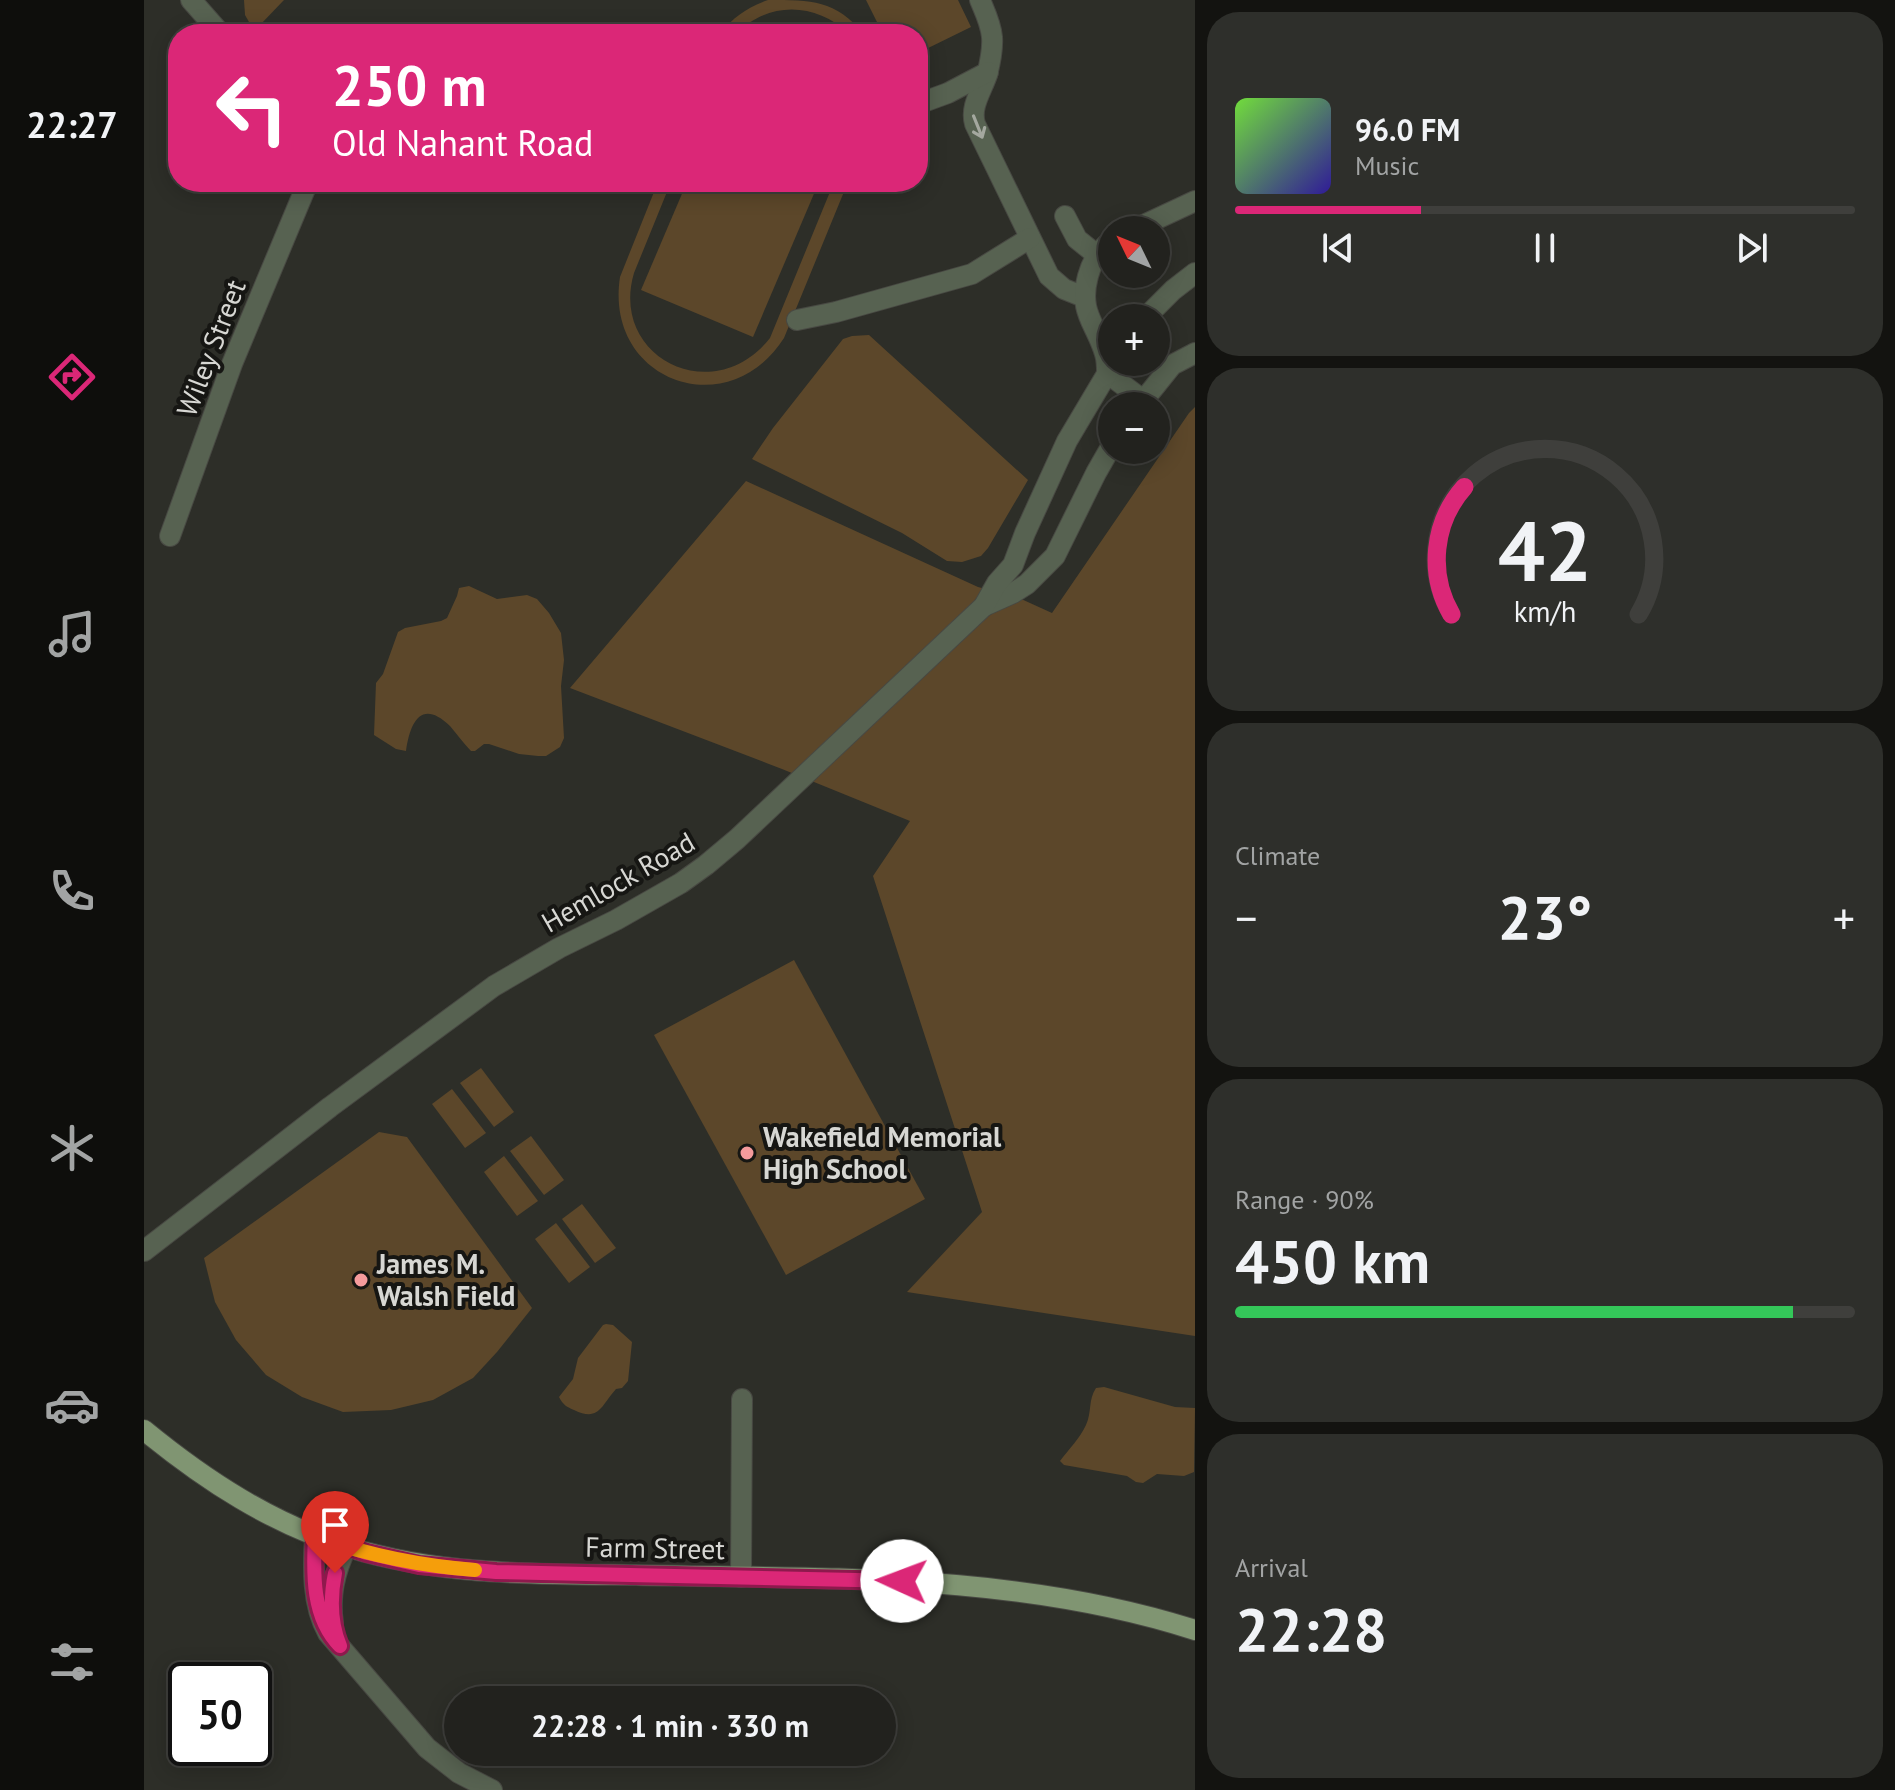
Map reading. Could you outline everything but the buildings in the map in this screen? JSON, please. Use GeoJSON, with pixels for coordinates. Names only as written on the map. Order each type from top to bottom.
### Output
{"type":"FeatureCollection","features":[{"type":"Feature","properties":{"kind":"main road","name":"Farm Street"},"geometry":{"type":"LineString","coordinates":[[144,1430],[198,1473],[262,1511],[315,1536],[419,1565],[496,1572],[929,1582],[1013,1590],[1108,1607],[1195,1630]]}},
{"type":"Feature","properties":{"kind":"street"},"geometry":{"type":"LineString","coordinates":[[191,0],[212,24]]}},
{"type":"Feature","properties":{"kind":"street"},"geometry":{"type":"LineString","coordinates":[[980,0],[992,34],[988,72],[973,108],[973,116],[1043,267],[1053,281],[1068,292],[1084,297]]}},
{"type":"Feature","properties":{"kind":"street"},"geometry":{"type":"LineString","coordinates":[[928,100],[988,72]]}},
{"type":"Feature","properties":{"kind":"street","name":"Wiley Street"},"geometry":{"type":"LineString","coordinates":[[170,536],[236,354],[304,192]]}},
{"type":"Feature","properties":{"kind":"street"},"geometry":{"type":"LineString","coordinates":[[1163,216],[1195,201]]}},
{"type":"Feature","properties":{"kind":"street"},"geometry":{"type":"LineString","coordinates":[[1065,216],[1077,239],[1098,245]]}},
{"type":"Feature","properties":{"kind":"street"},"geometry":{"type":"LineString","coordinates":[[797,320],[972,274],[1030,238]]}},
{"type":"Feature","properties":{"kind":"street"},"geometry":{"type":"LineString","coordinates":[[1098,257],[1089,273],[1084,297],[1098,340]]}},
{"type":"Feature","properties":{"kind":"street"},"geometry":{"type":"LineString","coordinates":[[1159,304],[1195,273]]}},
{"type":"Feature","properties":{"kind":"street"},"geometry":{"type":"LineString","coordinates":[[1150,392],[1172,365],[1195,353]]}},
{"type":"Feature","properties":{"kind":"street","name":"Hemlock Road"},"geometry":{"type":"LineString","coordinates":[[144,1251],[330,1107],[494,986],[559,948],[662,895],[706,865],[746,831],[984,606],[997,583],[1013,565],[1067,441],[1106,376]]}},
{"type":"Feature","properties":{"kind":"street"},"geometry":{"type":"LineString","coordinates":[[1118,376],[1132,392]]}},
{"type":"Feature","properties":{"kind":"street"},"geometry":{"type":"LineString","coordinates":[[984,606],[1027,584],[1055,556],[1101,464]]}},
{"type":"Feature","properties":{"kind":"street"},"geometry":{"type":"LineString","coordinates":[[741,1577],[742,1399]]}},
{"type":"Feature","properties":{"kind":"street"},"geometry":{"type":"LineString","coordinates":[[315,1536],[314,1563],[320,1614],[328,1633],[427,1748],[459,1773],[492,1790]]}},
{"type":"Feature","properties":{"kind":"street"},"geometry":{"type":"LineString","coordinates":[[340,1646],[334,1628],[331,1600],[335,1573],[347,1547]]}},
{"type":"Feature","properties":{"kind":"shaded area"},"geometry":{"type":"Polygon","coordinates":[[[244,0],[284,0],[261,24],[250,24],[245,15],[244,0]]]}},
{"type":"Feature","properties":{"kind":"shaded area"},"geometry":{"type":"Polygon","coordinates":[[[768,0],[822,4],[843,14],[854,24],[837,24],[807,11],[792,10],[777,11],[748,24],[728,24],[768,0]]]}},
{"type":"Feature","properties":{"kind":"shaded area"},"geometry":{"type":"Polygon","coordinates":[[[866,0],[958,0],[971,27],[928,48],[928,24],[878,24],[866,0]]]}},
{"type":"Feature","properties":{"kind":"shaded area"},"geometry":{"type":"Polygon","coordinates":[[[654,192],[667,192],[634,273],[630,303],[637,329],[651,349],[671,364],[695,371],[721,370],[747,359],[770,338],[830,192],[844,192],[784,338],[760,365],[732,380],[703,385],[675,380],[650,365],[631,343],[620,313],[620,277],[654,192]]]}},
{"type":"Feature","properties":{"kind":"shaded area"},"geometry":{"type":"Polygon","coordinates":[[[683,192],[815,192],[753,337],[641,290],[683,192]]]}},
{"type":"Feature","properties":{"kind":"shaded area"},"geometry":{"type":"Polygon","coordinates":[[[869,335],[1028,480],[981,556],[962,562],[947,561],[902,533],[752,459],[843,339],[869,335]]]}},
{"type":"Feature","properties":{"kind":"shaded area"},"geometry":{"type":"Polygon","coordinates":[[[1195,407],[1195,1336],[907,1292],[982,1212],[873,876],[910,821],[570,688],[746,481],[978,587],[1019,598],[1052,613],[1154,464],[1170,464],[1170,441],[1195,407]]]}},
{"type":"Feature","properties":{"kind":"shaded area"},"geometry":{"type":"Polygon","coordinates":[[[469,586],[497,599],[527,595],[537,599],[561,633],[564,738],[560,747],[546,756],[519,754],[489,744],[471,751],[450,726],[431,714],[424,714],[414,723],[406,751],[396,749],[374,735],[376,683],[383,674],[398,632],[447,618],[459,588],[469,586]]]}},
{"type":"Feature","properties":{"kind":"shaded area"},"geometry":{"type":"Polygon","coordinates":[[[794,960],[925,1199],[786,1275],[654,1035],[794,960]]]}},
{"type":"Feature","properties":{"kind":"shaded area"},"geometry":{"type":"Polygon","coordinates":[[[481,1068],[514,1112],[494,1127],[460,1083],[481,1068]]]}},
{"type":"Feature","properties":{"kind":"shaded area"},"geometry":{"type":"Polygon","coordinates":[[[452,1089],[486,1133],[465,1148],[432,1104],[452,1089]]]}},
{"type":"Feature","properties":{"kind":"shaded area","name":"James M. Walsh Field"},"geometry":{"type":"Polygon","coordinates":[[[379,1132],[407,1137],[532,1308],[473,1378],[433,1400],[391,1410],[343,1412],[302,1397],[266,1375],[236,1340],[215,1302],[204,1258],[379,1132]]]}},
{"type":"Feature","properties":{"kind":"shaded area"},"geometry":{"type":"Polygon","coordinates":[[[531,1136],[564,1180],[544,1195],[510,1151],[531,1136]]]}},
{"type":"Feature","properties":{"kind":"shaded area"},"geometry":{"type":"Polygon","coordinates":[[[504,1156],[538,1201],[517,1216],[484,1172],[504,1156]]]}},
{"type":"Feature","properties":{"kind":"shaded area"},"geometry":{"type":"Polygon","coordinates":[[[582,1204],[616,1248],[595,1263],[562,1219],[582,1204]]]}},
{"type":"Feature","properties":{"kind":"shaded area"},"geometry":{"type":"Polygon","coordinates":[[[556,1223],[590,1267],[569,1283],[535,1239],[556,1223]]]}},
{"type":"Feature","properties":{"kind":"shaded area"},"geometry":{"type":"Polygon","coordinates":[[[606,1324],[613,1325],[632,1342],[628,1381],[622,1388],[616,1389],[599,1410],[582,1413],[567,1407],[559,1397],[573,1379],[578,1358],[606,1324]]]}},
{"type":"Feature","properties":{"kind":"shaded area"},"geometry":{"type":"Polygon","coordinates":[[[1104,1387],[1175,1407],[1195,1408],[1194,1472],[1184,1476],[1157,1474],[1143,1483],[1127,1476],[1064,1465],[1060,1461],[1086,1425],[1096,1388],[1104,1387]]]}},
{"type":"Feature","properties":{"kind":"slow traffic"},"geometry":{"type":"LineString","coordinates":[[322,1539],[419,1565],[475,1570]]}},
{"type":"Feature","properties":{"kind":"place","name":"Wakefield Memorial High School"},"geometry":{"type":"Point","coordinates":[747,1153]}},
{"type":"Feature","properties":{"kind":"place","name":"James M. Walsh Field"},"geometry":{"type":"Point","coordinates":[361,1280]}},
{"type":"Feature","properties":{"kind":"route"},"geometry":{"type":"LineString","coordinates":[[335,1573],[331,1600],[334,1628],[340,1646],[328,1633],[320,1614],[314,1563],[315,1536],[367,1553],[419,1565],[496,1572],[902,1581]]}}]}
